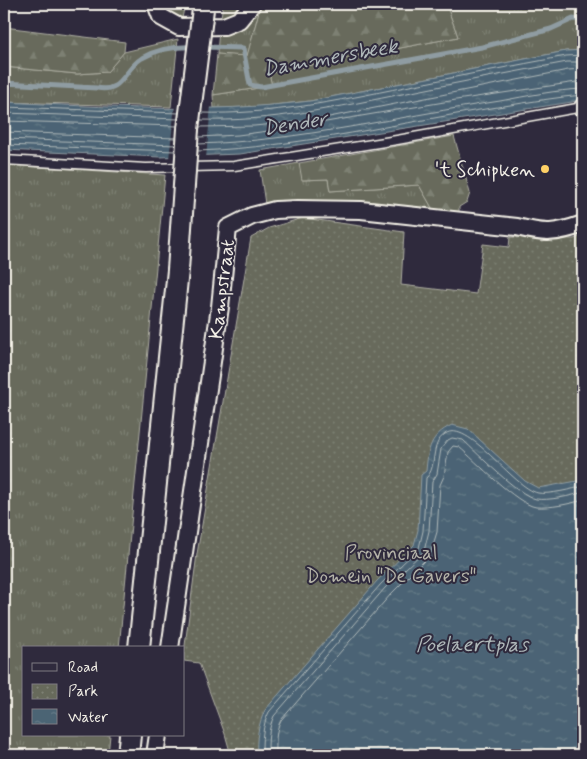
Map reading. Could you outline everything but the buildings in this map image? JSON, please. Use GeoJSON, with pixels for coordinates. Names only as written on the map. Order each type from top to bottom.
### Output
{"type":"FeatureCollection","features":[{"type":"Feature","properties":{"kind":"street"},"geometry":{"type":"LineString","coordinates":[[156,4],[161,17],[179,27],[224,26],[239,20],[252,4]]}},
{"type":"Feature","properties":{"kind":"street"},"geometry":{"type":"LineString","coordinates":[[139,646],[178,270],[188,129],[204,6]]}},
{"type":"Feature","properties":{"kind":"street","name":"Kampstraat"},"geometry":{"type":"LineString","coordinates":[[170,646],[220,307],[228,228],[252,216],[275,210],[298,209],[361,210],[517,227],[537,232],[561,232],[583,224]]}},
{"type":"Feature","properties":{"kind":"street"},"geometry":{"type":"LineString","coordinates":[[128,755],[130,736]]}},
{"type":"Feature","properties":{"kind":"street"},"geometry":{"type":"LineString","coordinates":[[155,755],[158,736]]}},
{"type":"Feature","properties":{"kind":"lane"},"geometry":{"type":"LineString","coordinates":[[4,160],[146,168],[234,166],[583,107]]}},
{"type":"Feature","properties":{"kind":"green space"},"geometry":{"type":"Polygon","coordinates":[[[163,4],[185,4],[181,23],[169,16],[163,4]]]}},
{"type":"Feature","properties":{"kind":"green space"},"geometry":{"type":"Polygon","coordinates":[[[223,4],[247,4],[220,23],[223,4]]]}},
{"type":"Feature","properties":{"kind":"green space"},"geometry":{"type":"Polygon","coordinates":[[[256,4],[261,4],[247,57],[217,54],[219,29],[256,4]]]}},
{"type":"Feature","properties":{"kind":"green space"},"geometry":{"type":"Polygon","coordinates":[[[261,4],[446,4],[458,37],[269,73],[272,86],[213,95],[217,54],[247,56],[261,4]]]}},
{"type":"Feature","properties":{"kind":"green space"},"geometry":{"type":"Polygon","coordinates":[[[446,4],[583,4],[583,50],[566,51],[310,101],[253,107],[214,108],[213,95],[272,86],[269,73],[458,37],[446,4]]]}},
{"type":"Feature","properties":{"kind":"green space"},"geometry":{"type":"Polygon","coordinates":[[[4,27],[125,42],[124,52],[107,72],[77,74],[4,67],[4,27]]]}},
{"type":"Feature","properties":{"kind":"green space"},"geometry":{"type":"Polygon","coordinates":[[[178,39],[171,107],[4,102],[4,67],[77,74],[107,72],[124,52],[178,39]]]}},
{"type":"Feature","properties":{"kind":"green space"},"geometry":{"type":"Polygon","coordinates":[[[454,136],[470,193],[467,202],[459,207],[459,215],[435,213],[419,185],[330,191],[328,179],[302,180],[299,163],[454,136]]]}},
{"type":"Feature","properties":{"kind":"green space"},"geometry":{"type":"Polygon","coordinates":[[[299,163],[303,180],[328,179],[330,191],[419,185],[435,213],[326,203],[265,204],[260,170],[299,163]]]}},
{"type":"Feature","properties":{"kind":"green space"},"geometry":{"type":"Polygon","coordinates":[[[4,165],[165,175],[119,646],[22,646],[22,736],[110,736],[108,755],[4,755],[4,165]]]}},
{"type":"Feature","properties":{"kind":"green space","name":"Provinciaal Domein \"De Gavers\""},"geometry":{"type":"Polygon","coordinates":[[[303,218],[404,232],[401,285],[476,294],[483,244],[509,247],[510,237],[574,239],[583,235],[583,755],[231,755],[199,663],[185,661],[185,646],[197,554],[251,238],[269,228],[303,218]]]}},
{"type":"Feature","properties":{"kind":"water","name":"Dender"},"geometry":{"type":"Polygon","coordinates":[[[583,50],[583,99],[578,101],[240,154],[160,157],[4,150],[4,102],[157,108],[272,105],[310,101],[566,51],[583,50]]]}},
{"type":"Feature","properties":{"kind":"water","name":"Poelaertplas"},"geometry":{"type":"Polygon","coordinates":[[[452,425],[468,429],[525,481],[538,488],[583,480],[583,755],[257,755],[258,732],[265,710],[377,581],[414,545],[418,530],[421,475],[426,471],[429,449],[439,433],[452,425]]]}},
{"type":"Feature","properties":{"kind":"pier"},"geometry":{"type":"Polygon","coordinates":[[[175,105],[211,106],[206,158],[169,159],[175,105]]]}},
{"type":"Feature","properties":{"kind":"waterway","name":"Dammersbeek"},"geometry":{"type":"LineString","coordinates":[[204,47],[243,48],[250,85],[261,87],[482,47],[551,29],[573,19],[583,20]]}},
{"type":"Feature","properties":{"kind":"waterway","name":"Dammersbeek"},"geometry":{"type":"LineString","coordinates":[[4,83],[106,89],[118,84],[136,63],[148,55],[168,48],[195,47]]}},
{"type":"Feature","properties":{"kind":"place","name":"'t Schipken"},"geometry":{"type":"Point","coordinates":[545,169]}}]}
